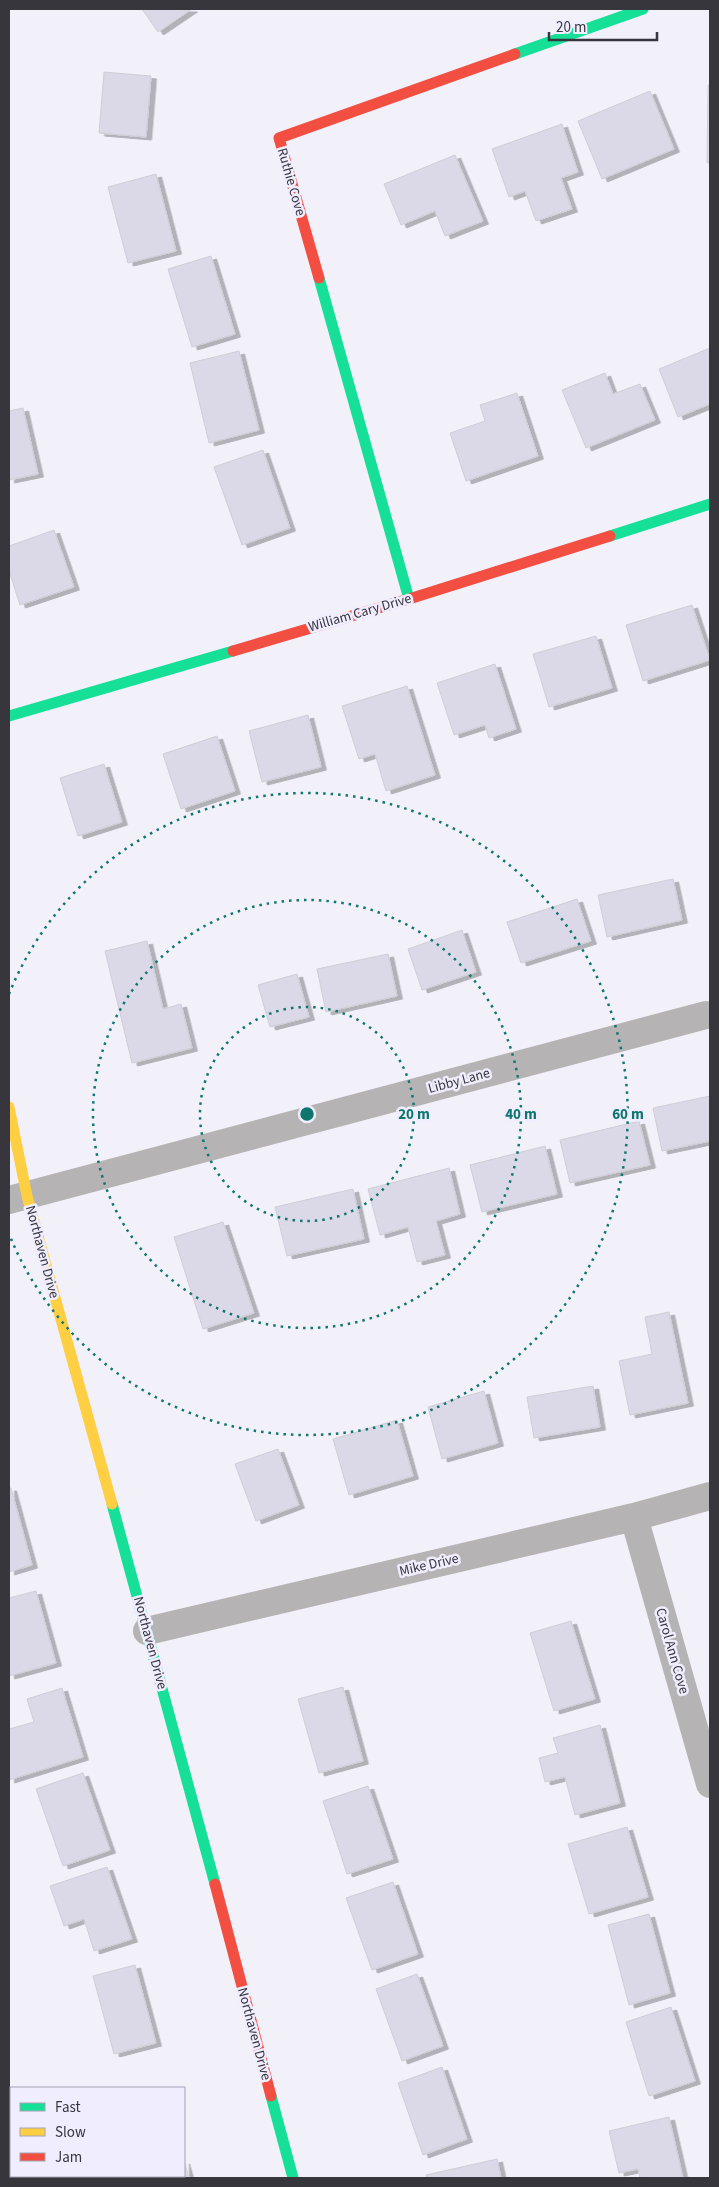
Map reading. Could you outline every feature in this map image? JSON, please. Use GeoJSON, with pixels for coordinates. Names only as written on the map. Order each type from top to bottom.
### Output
{"type":"FeatureCollection","features":[{"type":"Feature","properties":{"kind":"street","name":"Ruthie Cove"},"geometry":{"type":"LineString","coordinates":[[409,599],[279,138],[643,9]]}},
{"type":"Feature","properties":{"kind":"street","name":"William Cary Drive"},"geometry":{"type":"LineString","coordinates":[[9,716],[409,599],[710,504]]}},
{"type":"Feature","properties":{"kind":"street","name":"Libby Lane"},"geometry":{"type":"LineString","coordinates":[[18,1198],[706,1015]]}},
{"type":"Feature","properties":{"kind":"street","name":"Northaven Drive"},"geometry":{"type":"LineString","coordinates":[[9,1107],[18,1198],[147,1631],[293,2178]]}},
{"type":"Feature","properties":{"kind":"street","name":"Mike Drive"},"geometry":{"type":"LineString","coordinates":[[147,1631],[634,1517],[710,1496]]}},
{"type":"Feature","properties":{"kind":"street","name":"Carol Ann Cove"},"geometry":{"type":"LineString","coordinates":[[634,1517],[710,1784]]}},
{"type":"Feature","properties":{"kind":"building"},"geometry":{"type":"Polygon","coordinates":[[[142,9],[192,9],[158,32],[142,9]]]}},
{"type":"Feature","properties":{"kind":"building"},"geometry":{"type":"Polygon","coordinates":[[[104,72],[151,76],[146,137],[99,133],[104,72]]]}},
{"type":"Feature","properties":{"kind":"building"},"geometry":{"type":"Polygon","coordinates":[[[708,85],[710,85],[710,163],[707,163],[708,85]]]}},
{"type":"Feature","properties":{"kind":"building"},"geometry":{"type":"Polygon","coordinates":[[[650,91],[674,149],[602,179],[578,121],[650,91]]]}},
{"type":"Feature","properties":{"kind":"building"},"geometry":{"type":"Polygon","coordinates":[[[562,124],[578,172],[561,178],[572,209],[536,221],[525,191],[509,197],[492,149],[562,124]]]}},
{"type":"Feature","properties":{"kind":"building"},"geometry":{"type":"Polygon","coordinates":[[[455,155],[483,221],[445,236],[435,211],[401,225],[384,184],[455,155]]]}},
{"type":"Feature","properties":{"kind":"building"},"geometry":{"type":"Polygon","coordinates":[[[156,174],[176,251],[128,263],[108,187],[156,174]]]}},
{"type":"Feature","properties":{"kind":"building"},"geometry":{"type":"Polygon","coordinates":[[[211,256],[235,334],[192,347],[168,269],[211,256]]]}},
{"type":"Feature","properties":{"kind":"building"},"geometry":{"type":"Polygon","coordinates":[[[710,348],[710,404],[678,417],[659,369],[710,348]]]}},
{"type":"Feature","properties":{"kind":"building"},"geometry":{"type":"Polygon","coordinates":[[[239,351],[259,430],[209,443],[190,363],[239,351]]]}},
{"type":"Feature","properties":{"kind":"building"},"geometry":{"type":"Polygon","coordinates":[[[605,373],[613,394],[640,384],[655,420],[586,448],[562,390],[605,373]]]}},
{"type":"Feature","properties":{"kind":"building"},"geometry":{"type":"Polygon","coordinates":[[[517,393],[538,456],[466,481],[450,433],[485,421],[480,405],[517,393]]]}},
{"type":"Feature","properties":{"kind":"building"},"geometry":{"type":"Polygon","coordinates":[[[23,408],[38,474],[9,480],[9,411],[23,408]]]}},
{"type":"Feature","properties":{"kind":"building"},"geometry":{"type":"Polygon","coordinates":[[[263,450],[290,528],[242,545],[214,467],[263,450]]]}},
{"type":"Feature","properties":{"kind":"building"},"geometry":{"type":"Polygon","coordinates":[[[54,530],[74,587],[20,605],[9,571],[9,546],[54,530]]]}},
{"type":"Feature","properties":{"kind":"building"},"geometry":{"type":"Polygon","coordinates":[[[692,605],[710,660],[643,681],[626,625],[692,605]]]}},
{"type":"Feature","properties":{"kind":"building"},"geometry":{"type":"Polygon","coordinates":[[[596,636],[612,688],[549,707],[533,654],[596,636]]]}},
{"type":"Feature","properties":{"kind":"building"},"geometry":{"type":"Polygon","coordinates":[[[495,664],[516,729],[489,738],[485,725],[454,735],[437,683],[495,664]]]}},
{"type":"Feature","properties":{"kind":"building"},"geometry":{"type":"Polygon","coordinates":[[[407,686],[435,775],[386,791],[375,754],[359,759],[342,706],[407,686]]]}},
{"type":"Feature","properties":{"kind":"building"},"geometry":{"type":"Polygon","coordinates":[[[308,715],[321,767],[262,782],[249,731],[308,715]]]}},
{"type":"Feature","properties":{"kind":"building"},"geometry":{"type":"Polygon","coordinates":[[[217,736],[235,791],[181,809],[163,754],[217,736]]]}},
{"type":"Feature","properties":{"kind":"building"},"geometry":{"type":"Polygon","coordinates":[[[104,764],[122,822],[78,836],[60,778],[104,764]]]}},
{"type":"Feature","properties":{"kind":"building"},"geometry":{"type":"Polygon","coordinates":[[[673,879],[682,920],[607,937],[598,895],[673,879]]]}},
{"type":"Feature","properties":{"kind":"building"},"geometry":{"type":"Polygon","coordinates":[[[577,899],[591,941],[521,963],[507,922],[577,899]]]}},
{"type":"Feature","properties":{"kind":"building"},"geometry":{"type":"Polygon","coordinates":[[[462,930],[476,972],[422,990],[408,949],[462,930]]]}},
{"type":"Feature","properties":{"kind":"building"},"geometry":{"type":"Polygon","coordinates":[[[147,941],[163,1009],[181,1004],[192,1048],[132,1063],[105,951],[147,941]]]}},
{"type":"Feature","properties":{"kind":"building"},"geometry":{"type":"Polygon","coordinates":[[[388,954],[397,996],[326,1012],[317,969],[388,954]]]}},
{"type":"Feature","properties":{"kind":"building"},"geometry":{"type":"Polygon","coordinates":[[[297,974],[309,1017],[270,1027],[258,985],[297,974]]]}},
{"type":"Feature","properties":{"kind":"building"},"geometry":{"type":"Polygon","coordinates":[[[710,1096],[710,1141],[662,1151],[653,1108],[710,1096]]]}},
{"type":"Feature","properties":{"kind":"building"},"geometry":{"type":"Polygon","coordinates":[[[639,1121],[650,1165],[570,1183],[560,1140],[639,1121]]]}},
{"type":"Feature","properties":{"kind":"building"},"geometry":{"type":"Polygon","coordinates":[[[545,1146],[557,1194],[482,1212],[470,1165],[545,1146]]]}},
{"type":"Feature","properties":{"kind":"building"},"geometry":{"type":"Polygon","coordinates":[[[449,1168],[460,1214],[436,1221],[445,1255],[417,1262],[408,1227],[380,1235],[368,1189],[449,1168]]]}},
{"type":"Feature","properties":{"kind":"building"},"geometry":{"type":"Polygon","coordinates":[[[353,1189],[364,1239],[287,1256],[275,1207],[353,1189]]]}},
{"type":"Feature","properties":{"kind":"building"},"geometry":{"type":"Polygon","coordinates":[[[223,1222],[254,1313],[203,1329],[174,1237],[223,1222]]]}},
{"type":"Feature","properties":{"kind":"building"},"geometry":{"type":"Polygon","coordinates":[[[669,1312],[688,1403],[630,1415],[619,1361],[652,1354],[645,1317],[669,1312]]]}},
{"type":"Feature","properties":{"kind":"building"},"geometry":{"type":"Polygon","coordinates":[[[593,1386],[600,1427],[534,1438],[527,1397],[593,1386]]]}},
{"type":"Feature","properties":{"kind":"building"},"geometry":{"type":"Polygon","coordinates":[[[484,1391],[498,1443],[442,1459],[428,1407],[484,1391]]]}},
{"type":"Feature","properties":{"kind":"building"},"geometry":{"type":"Polygon","coordinates":[[[397,1420],[413,1476],[349,1495],[333,1439],[397,1420]]]}},
{"type":"Feature","properties":{"kind":"building"},"geometry":{"type":"Polygon","coordinates":[[[278,1449],[299,1505],[256,1521],[235,1464],[278,1449]]]}},
{"type":"Feature","properties":{"kind":"building"},"geometry":{"type":"Polygon","coordinates":[[[9,1488],[11,1488],[32,1565],[9,1572],[9,1488]]]}},
{"type":"Feature","properties":{"kind":"building"},"geometry":{"type":"Polygon","coordinates":[[[36,1591],[56,1663],[9,1676],[9,1598],[36,1591]]]}},
{"type":"Feature","properties":{"kind":"building"},"geometry":{"type":"Polygon","coordinates":[[[571,1621],[595,1699],[554,1711],[530,1633],[571,1621]]]}},
{"type":"Feature","properties":{"kind":"building"},"geometry":{"type":"Polygon","coordinates":[[[343,1687],[363,1761],[319,1773],[298,1699],[343,1687]]]}},
{"type":"Feature","properties":{"kind":"building"},"geometry":{"type":"Polygon","coordinates":[[[62,1688],[83,1757],[9,1780],[9,1729],[34,1722],[27,1699],[62,1688]]]}},
{"type":"Feature","properties":{"kind":"building"},"geometry":{"type":"Polygon","coordinates":[[[600,1725],[620,1803],[575,1815],[565,1777],[545,1782],[539,1758],[558,1753],[553,1738],[600,1725]]]}},
{"type":"Feature","properties":{"kind":"building"},"geometry":{"type":"Polygon","coordinates":[[[83,1773],[110,1850],[63,1866],[36,1789],[83,1773]]]}},
{"type":"Feature","properties":{"kind":"building"},"geometry":{"type":"Polygon","coordinates":[[[368,1786],[393,1859],[347,1874],[323,1801],[368,1786]]]}},
{"type":"Feature","properties":{"kind":"building"},"geometry":{"type":"Polygon","coordinates":[[[627,1827],[648,1897],[589,1914],[568,1844],[627,1827]]]}},
{"type":"Feature","properties":{"kind":"building"},"geometry":{"type":"Polygon","coordinates":[[[107,1867],[132,1939],[94,1951],[84,1919],[64,1926],[50,1886],[107,1867]]]}},
{"type":"Feature","properties":{"kind":"building"},"geometry":{"type":"Polygon","coordinates":[[[393,1882],[418,1954],[372,1970],[346,1898],[393,1882]]]}},
{"type":"Feature","properties":{"kind":"building"},"geometry":{"type":"Polygon","coordinates":[[[649,1914],[670,1993],[629,2005],[608,1925],[649,1914]]]}},
{"type":"Feature","properties":{"kind":"building"},"geometry":{"type":"Polygon","coordinates":[[[135,1965],[156,2043],[114,2054],[93,1976],[135,1965]]]}},
{"type":"Feature","properties":{"kind":"building"},"geometry":{"type":"Polygon","coordinates":[[[417,1974],[443,2046],[402,2061],[376,1989],[417,1974]]]}},
{"type":"Feature","properties":{"kind":"building"},"geometry":{"type":"Polygon","coordinates":[[[671,2007],[695,2081],[649,2096],[626,2022],[671,2007]]]}},
{"type":"Feature","properties":{"kind":"building"},"geometry":{"type":"Polygon","coordinates":[[[442,2067],[467,2139],[423,2155],[398,2083],[442,2067]]]}},
{"type":"Feature","properties":{"kind":"building"},"geometry":{"type":"Polygon","coordinates":[[[669,2117],[683,2178],[640,2178],[638,2169],[619,2173],[609,2131],[669,2117]]]}},
{"type":"Feature","properties":{"kind":"building"},"geometry":{"type":"Polygon","coordinates":[[[497,2159],[501,2178],[427,2178],[426,2175],[497,2159]]]}},
{"type":"Feature","properties":{"kind":"building"},"geometry":{"type":"Polygon","coordinates":[[[185,2164],[189,2178],[123,2178],[185,2177],[185,2164]]]}},
{"type":"Feature","properties":{"kind":"traffic: fast"},"geometry":{"type":"LineString","coordinates":[[515,54],[643,9]]}},
{"type":"Feature","properties":{"kind":"traffic: fast"},"geometry":{"type":"LineString","coordinates":[[319,278],[409,599]]}},
{"type":"Feature","properties":{"kind":"traffic: fast"},"geometry":{"type":"LineString","coordinates":[[610,536],[710,504]]}},
{"type":"Feature","properties":{"kind":"traffic: fast"},"geometry":{"type":"LineString","coordinates":[[9,716],[233,651]]}},
{"type":"Feature","properties":{"kind":"traffic: fast"},"geometry":{"type":"LineString","coordinates":[[112,1504],[215,1884]]}},
{"type":"Feature","properties":{"kind":"traffic: fast"},"geometry":{"type":"LineString","coordinates":[[271,2096],[293,2178]]}},
{"type":"Feature","properties":{"kind":"traffic: slow"},"geometry":{"type":"LineString","coordinates":[[9,1107],[27,1196],[112,1504]]}},
{"type":"Feature","properties":{"kind":"traffic: jam"},"geometry":{"type":"LineString","coordinates":[[319,278],[279,138],[515,54]]}},
{"type":"Feature","properties":{"kind":"traffic: jam"},"geometry":{"type":"LineString","coordinates":[[233,651],[409,599],[610,536]]}},
{"type":"Feature","properties":{"kind":"traffic: jam"},"geometry":{"type":"LineString","coordinates":[[215,1884],[271,2096]]}}]}
